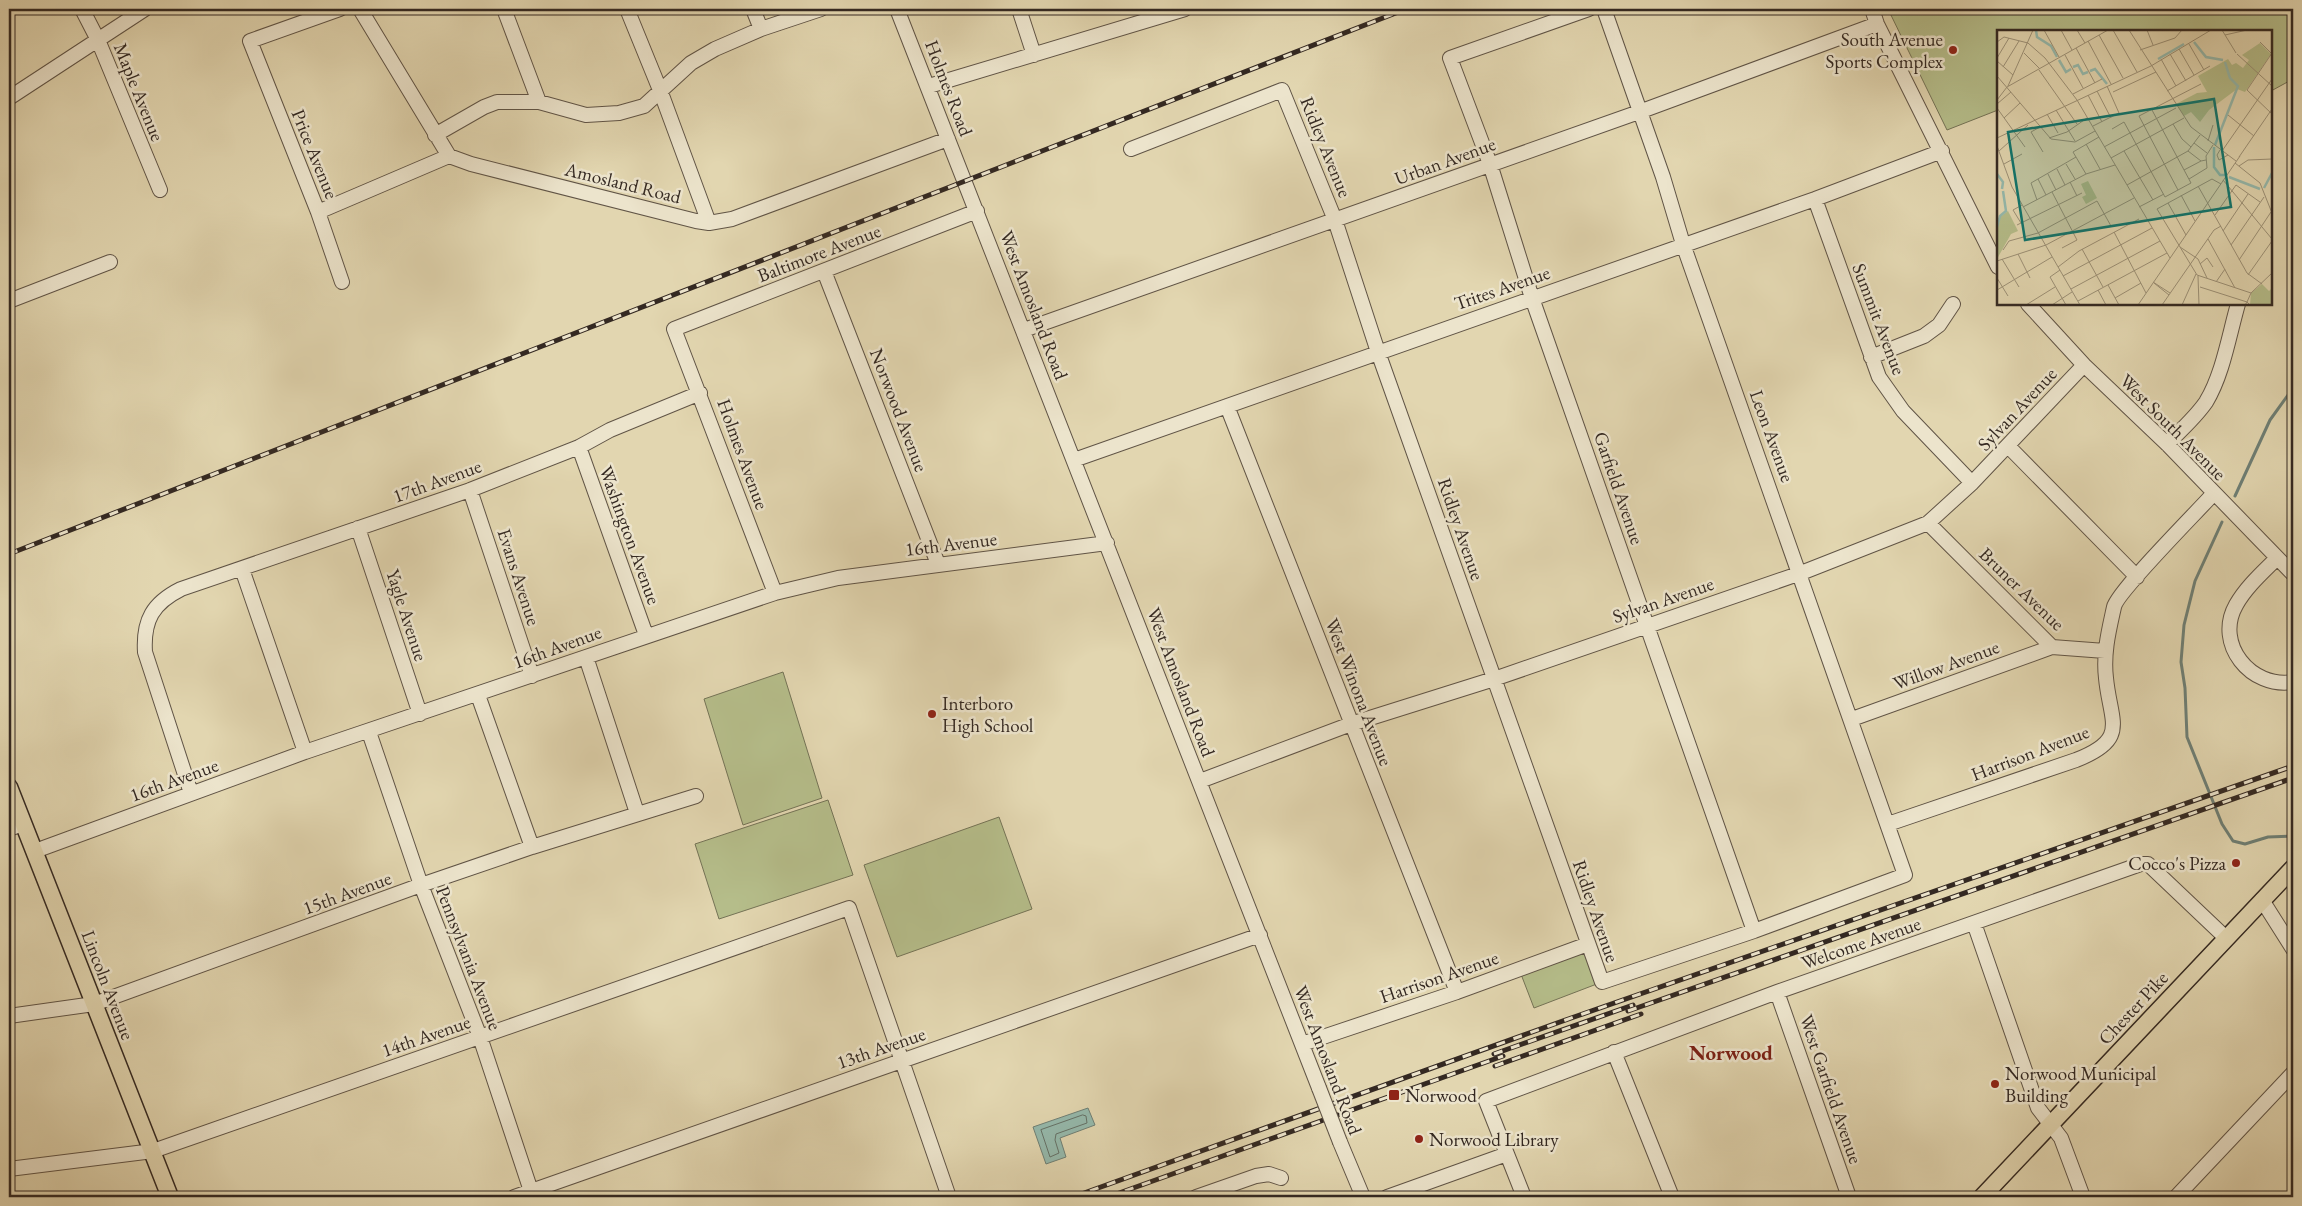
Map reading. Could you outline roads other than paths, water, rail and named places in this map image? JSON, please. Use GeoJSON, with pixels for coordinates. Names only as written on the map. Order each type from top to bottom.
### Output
{"type":"FeatureCollection","features":[{"type":"Feature","properties":{"kind":"main road","name":"Lincoln Avenue"},"geometry":{"type":"LineString","coordinates":[[9,786],[16,826],[35,851],[170,1197]]}},
{"type":"Feature","properties":{"kind":"main road","name":"Chester Pike"},"geometry":{"type":"LineString","coordinates":[[1982,1197],[2293,868]]}},
{"type":"Feature","properties":{"kind":"street","name":"Maple Avenue"},"geometry":{"type":"LineString","coordinates":[[82,9],[98,40],[160,190]]}},
{"type":"Feature","properties":{"kind":"street"},"geometry":{"type":"LineString","coordinates":[[9,98],[145,9]]}},
{"type":"Feature","properties":{"kind":"street","name":"Price Avenue"},"geometry":{"type":"LineString","coordinates":[[340,9],[250,41],[318,212],[342,282]]}},
{"type":"Feature","properties":{"kind":"street"},"geometry":{"type":"LineString","coordinates":[[318,212],[449,156],[360,9]]}},
{"type":"Feature","properties":{"kind":"street"},"geometry":{"type":"LineString","coordinates":[[504,9],[539,102]]}},
{"type":"Feature","properties":{"kind":"street"},"geometry":{"type":"LineString","coordinates":[[627,9],[660,90],[709,223]]}},
{"type":"Feature","properties":{"kind":"street"},"geometry":{"type":"LineString","coordinates":[[753,9],[761,29]]}},
{"type":"Feature","properties":{"kind":"street"},"geometry":{"type":"LineString","coordinates":[[435,135],[484,107],[498,102],[539,102],[586,115],[619,113],[644,106],[660,90],[692,64],[715,49],[761,29],[821,9]]}},
{"type":"Feature","properties":{"kind":"street","name":"Holmes Road"},"geometry":{"type":"LineString","coordinates":[[898,9],[930,86],[965,181]]}},
{"type":"Feature","properties":{"kind":"street"},"geometry":{"type":"LineString","coordinates":[[1019,9],[1034,55]]}},
{"type":"Feature","properties":{"kind":"street"},"geometry":{"type":"LineString","coordinates":[[930,86],[1034,55],[1141,15],[1185,9]]}},
{"type":"Feature","properties":{"kind":"street","name":"Garfield Avenue"},"geometry":{"type":"LineString","coordinates":[[1589,9],[1450,58],[1490,164],[1532,298],[1754,931]]}},
{"type":"Feature","properties":{"kind":"street","name":"Leon Avenue"},"geometry":{"type":"LineString","coordinates":[[1604,9],[1663,177],[1684,244],[1801,573],[1905,875],[1754,931]]}},
{"type":"Feature","properties":{"kind":"street"},"geometry":{"type":"LineString","coordinates":[[1872,9],[1997,265]]}},
{"type":"Feature","properties":{"kind":"street","name":"Urban Avenue"},"geometry":{"type":"LineString","coordinates":[[1024,330],[1639,112],[1878,24]]}},
{"type":"Feature","properties":{"kind":"street","name":"Ridley Avenue"},"geometry":{"type":"LineString","coordinates":[[1131,149],[1282,90],[1335,220],[1378,352],[1602,982],[1754,931]]}},
{"type":"Feature","properties":{"kind":"street","name":"Amosland Road"},"geometry":{"type":"LineString","coordinates":[[449,156],[471,164],[709,223],[732,220],[948,139]]}},
{"type":"Feature","properties":{"kind":"street","name":"Trites Avenue"},"geometry":{"type":"LineString","coordinates":[[1074,460],[1815,198],[1942,151]]}},
{"type":"Feature","properties":{"kind":"street","name":"West Amosland Road"},"geometry":{"type":"LineString","coordinates":[[965,181],[1362,1197]]}},
{"type":"Feature","properties":{"kind":"street","name":"Summit Avenue"},"geometry":{"type":"LineString","coordinates":[[1815,198],[1879,377],[1903,412],[1972,483]]}},
{"type":"Feature","properties":{"kind":"street","name":"Baltimore Avenue"},"geometry":{"type":"LineString","coordinates":[[674,329],[977,211]]}},
{"type":"Feature","properties":{"kind":"street"},"geometry":{"type":"LineString","coordinates":[[9,301],[110,262]]}},
{"type":"Feature","properties":{"kind":"street","name":"Norwood Avenue"},"geometry":{"type":"LineString","coordinates":[[824,271],[938,564]]}},
{"type":"Feature","properties":{"kind":"street"},"geometry":{"type":"LineString","coordinates":[[1871,357],[1924,336],[1939,325],[1953,304]]}},
{"type":"Feature","properties":{"kind":"street","name":"West South Avenue"},"geometry":{"type":"LineString","coordinates":[[2029,305],[2084,365],[2167,444],[2293,574]]}},
{"type":"Feature","properties":{"kind":"street"},"geometry":{"type":"LineString","coordinates":[[2167,444],[2192,419],[2206,401],[2219,371],[2238,305]]}},
{"type":"Feature","properties":{"kind":"street","name":"Holmes Avenue"},"geometry":{"type":"LineString","coordinates":[[674,329],[775,593]]}},
{"type":"Feature","properties":{"kind":"street","name":"Sylvan Avenue"},"geometry":{"type":"LineString","coordinates":[[1200,781],[1351,724],[1494,679],[1801,573],[1928,522],[1972,483],[2084,365]]}},
{"type":"Feature","properties":{"kind":"street","name":"17th Avenue"},"geometry":{"type":"LineString","coordinates":[[190,793],[149,671],[145,652],[146,631],[152,613],[165,597],[181,589],[470,490],[579,447],[610,430],[700,393]]}},
{"type":"Feature","properties":{"kind":"street","name":"West Winona Avenue"},"geometry":{"type":"LineString","coordinates":[[1226,406],[1457,992]]}},
{"type":"Feature","properties":{"kind":"street"},"geometry":{"type":"LineString","coordinates":[[2008,446],[2136,577]]}},
{"type":"Feature","properties":{"kind":"street","name":"Washington Avenue"},"geometry":{"type":"LineString","coordinates":[[579,447],[646,635]]}},
{"type":"Feature","properties":{"kind":"street","name":"Evans Avenue"},"geometry":{"type":"LineString","coordinates":[[470,490],[532,676]]}},
{"type":"Feature","properties":{"kind":"street","name":"Harrison Avenue"},"geometry":{"type":"LineString","coordinates":[[1888,824],[2076,760],[2101,748],[2111,736],[2114,717],[2106,678],[2105,650],[2114,603],[2214,494]]}},
{"type":"Feature","properties":{"kind":"street","name":"Bruner Avenue"},"geometry":{"type":"LineString","coordinates":[[1928,522],[2052,647],[2105,650]]}},
{"type":"Feature","properties":{"kind":"street","name":"Yagle Avenue"},"geometry":{"type":"LineString","coordinates":[[358,528],[420,714]]}},
{"type":"Feature","properties":{"kind":"street","name":"16th Avenue"},"geometry":{"type":"LineString","coordinates":[[35,851],[305,752],[478,695],[646,635],[775,593],[838,578],[1107,543]]}},
{"type":"Feature","properties":{"kind":"street"},"geometry":{"type":"LineString","coordinates":[[2277,558],[2250,586],[2236,605],[2230,628],[2230,641],[2238,658],[2250,671],[2263,678],[2277,682],[2293,682]]}},
{"type":"Feature","properties":{"kind":"street"},"geometry":{"type":"LineString","coordinates":[[242,569],[305,752]]}},
{"type":"Feature","properties":{"kind":"street","name":"Willow Avenue"},"geometry":{"type":"LineString","coordinates":[[1852,719],[2052,647]]}},
{"type":"Feature","properties":{"kind":"street"},"geometry":{"type":"LineString","coordinates":[[586,657],[637,813]]}},
{"type":"Feature","properties":{"kind":"street"},"geometry":{"type":"LineString","coordinates":[[478,695],[532,847]]}},
{"type":"Feature","properties":{"kind":"street","name":"Pennsylvania Avenue"},"geometry":{"type":"LineString","coordinates":[[368,732],[421,886],[480,1038],[532,1194]]}},
{"type":"Feature","properties":{"kind":"street","name":"15th Avenue"},"geometry":{"type":"LineString","coordinates":[[9,1016],[94,1004],[532,847],[696,796]]}},
{"type":"Feature","properties":{"kind":"street","name":"Welcome Avenue"},"geometry":{"type":"LineString","coordinates":[[1507,1154],[1486,1101],[1777,992],[2141,864],[2148,864],[2226,938]]}},
{"type":"Feature","properties":{"kind":"street"},"geometry":{"type":"LineString","coordinates":[[2262,900],[2293,949]]}},
{"type":"Feature","properties":{"kind":"street","name":"14th Avenue"},"geometry":{"type":"LineString","coordinates":[[9,1169],[153,1151],[849,908],[902,1061]]}},
{"type":"Feature","properties":{"kind":"street"},"geometry":{"type":"LineString","coordinates":[[1974,923],[2038,1108],[2064,1143],[2083,1197]]}},
{"type":"Feature","properties":{"kind":"street","name":"13th Avenue"},"geometry":{"type":"LineString","coordinates":[[514,1197],[532,1194],[1260,935]]}},
{"type":"Feature","properties":{"kind":"street","name":"Harrison Avenue"},"geometry":{"type":"LineString","coordinates":[[1302,1044],[1457,992],[1588,944]]}},
{"type":"Feature","properties":{"kind":"street","name":"West Garfield Avenue"},"geometry":{"type":"LineString","coordinates":[[1777,992],[1849,1197]]}},
{"type":"Feature","properties":{"kind":"street"},"geometry":{"type":"LineString","coordinates":[[1614,1052],[1672,1197]]}},
{"type":"Feature","properties":{"kind":"street"},"geometry":{"type":"LineString","coordinates":[[902,1061],[949,1197]]}},
{"type":"Feature","properties":{"kind":"street"},"geometry":{"type":"LineString","coordinates":[[2176,1197],[2293,1073]]}},
{"type":"Feature","properties":{"kind":"street"},"geometry":{"type":"LineString","coordinates":[[1388,1197],[1507,1154],[1524,1197]]}},
{"type":"Feature","properties":{"kind":"street"},"geometry":{"type":"LineString","coordinates":[[1196,1197],[1256,1176],[1268,1174],[1281,1178]]}},
{"type":"Feature","properties":{"kind":"water"},"geometry":{"type":"Polygon","coordinates":[[[1088,1108],[1095,1125],[1060,1138],[1066,1157],[1046,1164],[1033,1127],[1088,1108]]]}},
{"type":"Feature","properties":{"kind":"waterway"},"geometry":{"type":"LineString","coordinates":[[2235,496],[2270,420],[2293,388]]}},
{"type":"Feature","properties":{"kind":"waterway"},"geometry":{"type":"LineString","coordinates":[[2222,522],[2195,581],[2184,625],[2181,662],[2185,688],[2187,737],[2222,824],[2233,841],[2245,844],[2268,837],[2293,836]]}},
{"type":"Feature","properties":{"kind":"railway"},"geometry":{"type":"LineString","coordinates":[[9,554],[1406,9]]}},
{"type":"Feature","properties":{"kind":"railway"},"geometry":{"type":"LineString","coordinates":[[1073,1197],[1574,1017],[2293,766]]}},
{"type":"Feature","properties":{"kind":"railway"},"geometry":{"type":"LineString","coordinates":[[1628,1011],[2293,778]]}},
{"type":"Feature","properties":{"kind":"railway"},"geometry":{"type":"LineString","coordinates":[[1494,1054],[1633,1005]]}},
{"type":"Feature","properties":{"kind":"railway"},"geometry":{"type":"LineString","coordinates":[[1495,1066],[1641,1014]]}},
{"type":"Feature","properties":{"kind":"railway"},"geometry":{"type":"LineString","coordinates":[[1108,1197],[1503,1056]]}},
{"type":"Feature","properties":{"kind":"place","name":"South Avenue Sports Complex"},"geometry":{"type":"Point","coordinates":[1953,50]}},
{"type":"Feature","properties":{"kind":"place","name":"Interboro High School"},"geometry":{"type":"Point","coordinates":[932,714]}},
{"type":"Feature","properties":{"kind":"place","name":"Cocco's Pizza"},"geometry":{"type":"Point","coordinates":[2236,863]}},
{"type":"Feature","properties":{"kind":"place","name":"Norwood Municipal Building"},"geometry":{"type":"Point","coordinates":[1995,1084]}},
{"type":"Feature","properties":{"kind":"place","name":"Norwood"},"geometry":{"type":"Point","coordinates":[1394,1095]}},
{"type":"Feature","properties":{"kind":"place","name":"Norwood Library"},"geometry":{"type":"Point","coordinates":[1419,1139]}},
{"type":"Feature","properties":{"kind":"district","name":"Norwood"},"geometry":{"type":"Point","coordinates":[1731,1052]}}]}
